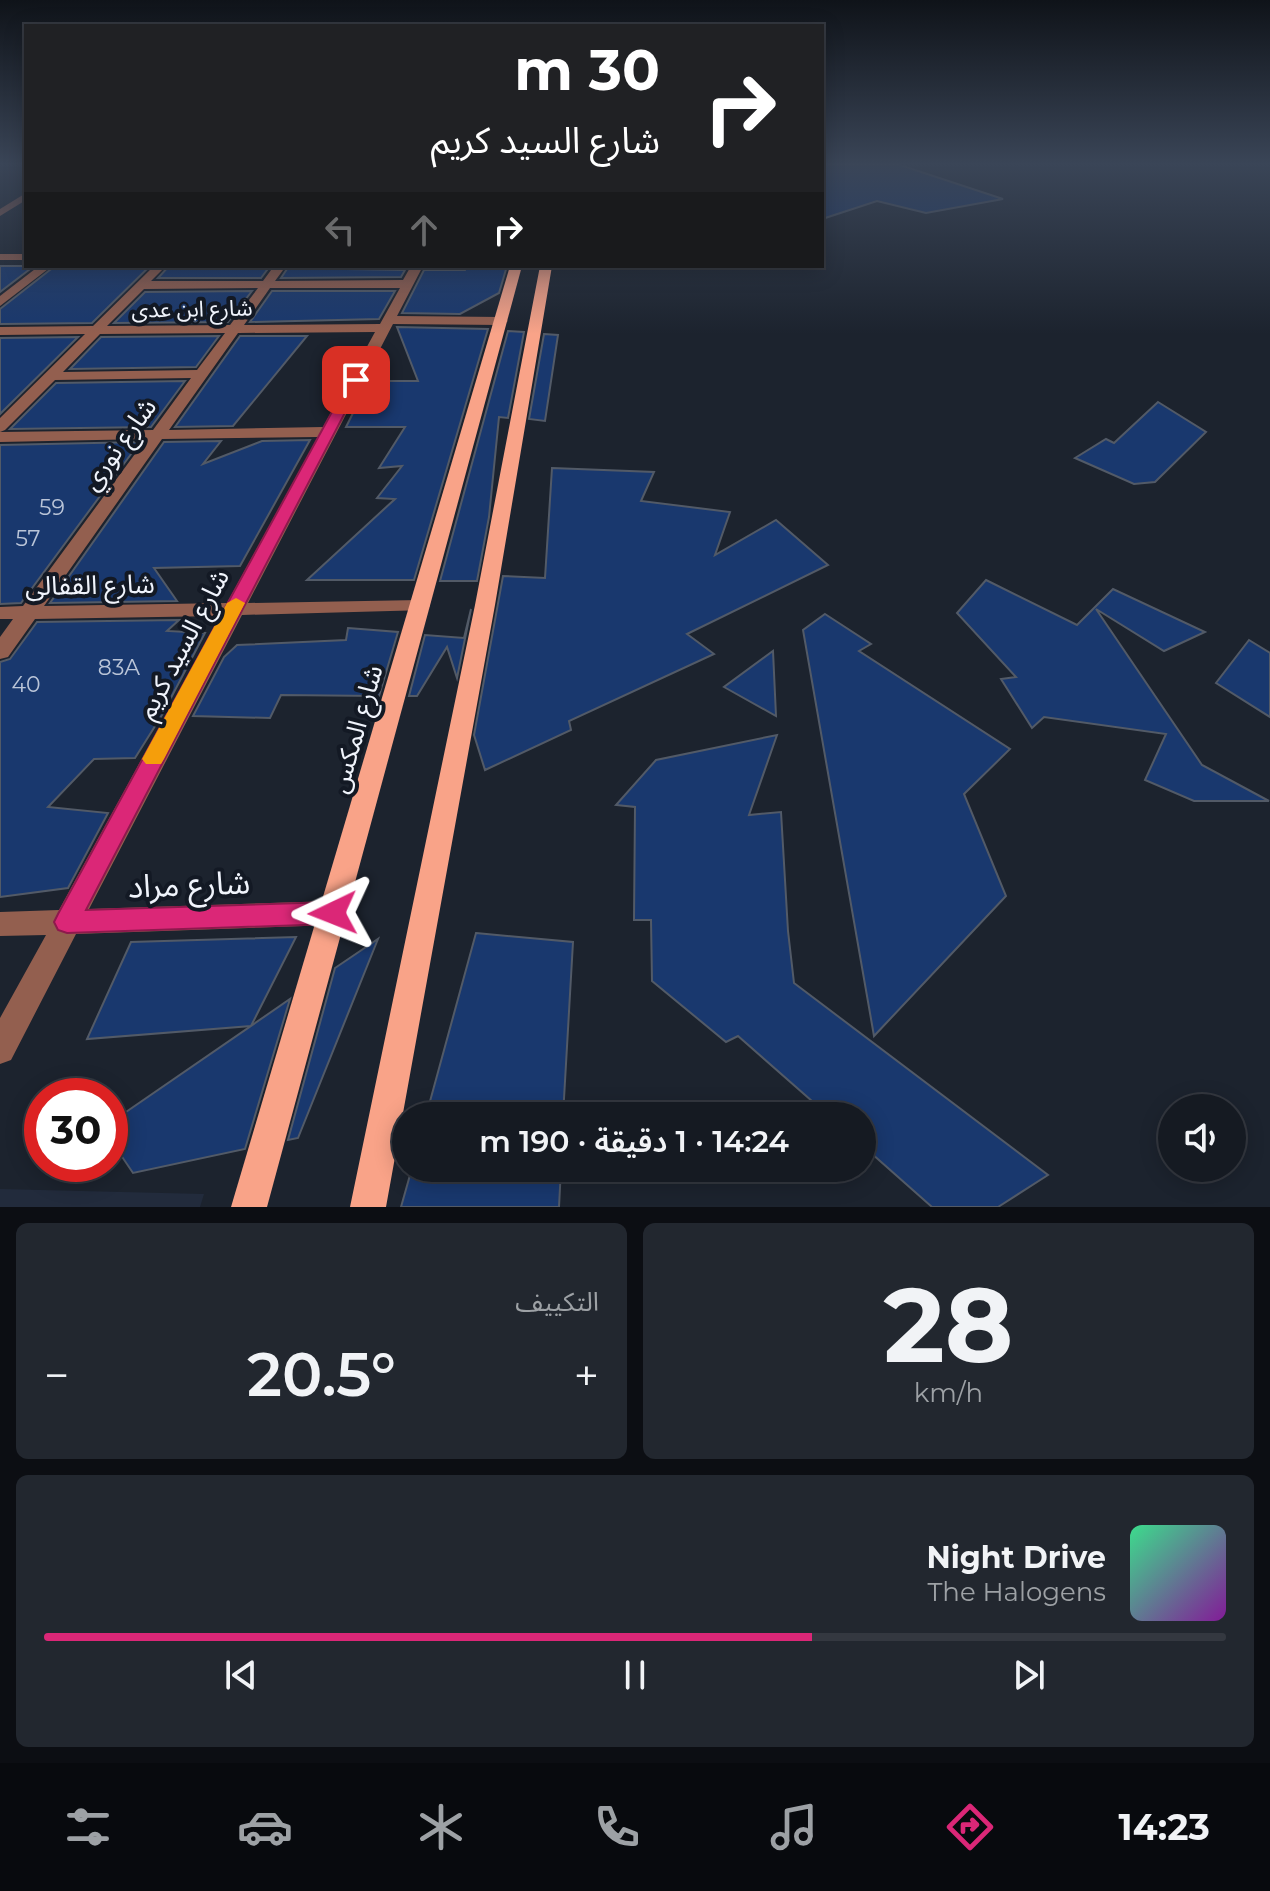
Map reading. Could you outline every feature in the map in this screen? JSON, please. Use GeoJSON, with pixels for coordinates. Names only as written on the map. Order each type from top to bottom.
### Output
{"type":"FeatureCollection","features":[{"type":"Feature","properties":{"kind":"main road","name":"شارع المكس"},"geometry":{"type":"LineString","coordinates":[[249,1207],[515,268]]}},
{"type":"Feature","properties":{"kind":"main road"},"geometry":{"type":"LineString","coordinates":[[368,1207],[485,605],[546,268]]}},
{"type":"Feature","properties":{"kind":"street"},"geometry":{"type":"LineString","coordinates":[[0,257],[24,257]]}},
{"type":"Feature","properties":{"kind":"street"},"geometry":{"type":"LineString","coordinates":[[0,302],[43,268]]}},
{"type":"Feature","properties":{"kind":"street"},"geometry":{"type":"LineString","coordinates":[[0,427],[158,268]]}},
{"type":"Feature","properties":{"kind":"street","name":"شارع نوري"},"geometry":{"type":"LineString","coordinates":[[0,652],[279,268]]}},
{"type":"Feature","properties":{"kind":"street"},"geometry":{"type":"LineString","coordinates":[[141,285],[267,284],[412,275]]}},
{"type":"Feature","properties":{"kind":"street","name":"شارع السيد كريم"},"geometry":{"type":"LineString","coordinates":[[0,1049],[412,275]]}},
{"type":"Feature","properties":{"kind":"street","name":"شارع ابن عدى"},"geometry":{"type":"LineString","coordinates":[[0,331],[234,329],[502,321]]}},
{"type":"Feature","properties":{"kind":"street"},"geometry":{"type":"LineString","coordinates":[[51,376],[202,374]]}},
{"type":"Feature","properties":{"kind":"street"},"geometry":{"type":"LineString","coordinates":[[0,437],[328,432]]}},
{"type":"Feature","properties":{"kind":"street","name":"شارع القفالى"},"geometry":{"type":"LineString","coordinates":[[0,613],[420,606]]}},
{"type":"Feature","properties":{"kind":"street","name":"شارع مراد"},"geometry":{"type":"LineString","coordinates":[[0,924],[333,913]]}},
{"type":"Feature","properties":{"kind":"shaded area"},"geometry":{"type":"Polygon","coordinates":[[[0,1189],[204,1194],[200,1207],[0,1207],[0,1189]]]}},
{"type":"Feature","properties":{"kind":"building"},"geometry":{"type":"Polygon","coordinates":[[[0,266],[31,268],[0,292],[0,266]]]}},
{"type":"Feature","properties":{"kind":"building"},"geometry":{"type":"Polygon","coordinates":[[[52,268],[148,268],[92,323],[0,324],[0,309],[52,268]]]}},
{"type":"Feature","properties":{"kind":"building"},"geometry":{"type":"Polygon","coordinates":[[[167,268],[268,268],[261,278],[158,278],[167,268]]]}},
{"type":"Feature","properties":{"kind":"building"},"geometry":{"type":"Polygon","coordinates":[[[288,268],[405,270],[401,277],[281,278],[288,268]]]}},
{"type":"Feature","properties":{"kind":"building"},"geometry":{"type":"Polygon","coordinates":[[[506,268],[499,293],[460,314],[402,313],[424,270],[506,268]]]}},
{"type":"Feature","properties":{"kind":"building"},"geometry":{"type":"Polygon","coordinates":[[[252,291],[228,322],[114,323],[145,292],[252,291]]]}},
{"type":"Feature","properties":{"kind":"building"},"geometry":{"type":"Polygon","coordinates":[[[272,291],[395,291],[379,319],[250,322],[272,291]]]}},
{"type":"Feature","properties":{"kind":"building"},"geometry":{"type":"Polygon","coordinates":[[[397,327],[488,329],[414,580],[307,580],[395,499],[377,498],[402,466],[379,468],[405,427],[346,427],[369,381],[418,381],[397,327]]]}},
{"type":"Feature","properties":{"kind":"building"},"geometry":{"type":"Polygon","coordinates":[[[508,331],[524,332],[508,418],[499,417],[489,517],[477,581],[440,581],[508,331]]]}},
{"type":"Feature","properties":{"kind":"building"},"geometry":{"type":"Polygon","coordinates":[[[544,334],[558,335],[545,421],[529,419],[544,334]]]}},
{"type":"Feature","properties":{"kind":"building"},"geometry":{"type":"Polygon","coordinates":[[[219,336],[196,367],[70,369],[101,337],[219,336]]]}},
{"type":"Feature","properties":{"kind":"building"},"geometry":{"type":"Polygon","coordinates":[[[240,336],[307,336],[233,426],[175,427],[240,336]]]}},
{"type":"Feature","properties":{"kind":"building"},"geometry":{"type":"Polygon","coordinates":[[[78,337],[0,414],[0,338],[78,337]]]}},
{"type":"Feature","properties":{"kind":"building"},"geometry":{"type":"Polygon","coordinates":[[[185,381],[151,427],[10,429],[56,383],[185,381]]]}},
{"type":"Feature","properties":{"kind":"building"},"geometry":{"type":"Polygon","coordinates":[[[1158,402],[1206,432],[1155,482],[1134,484],[1075,458],[1106,439],[1114,443],[1158,402]]]}},
{"type":"Feature","properties":{"kind":"building"},"geometry":{"type":"Polygon","coordinates":[[[310,440],[240,566],[154,568],[177,601],[50,603],[164,442],[221,441],[203,464],[262,441],[310,440]]]}},
{"type":"Feature","properties":{"kind":"building"},"geometry":{"type":"Polygon","coordinates":[[[140,442],[21,603],[0,604],[0,445],[140,442]]]}},
{"type":"Feature","properties":{"kind":"building"},"geometry":{"type":"Polygon","coordinates":[[[552,468],[654,472],[641,501],[730,512],[715,555],[776,520],[828,565],[687,634],[714,654],[569,721],[571,730],[485,770],[474,735],[503,576],[545,578],[552,468]]]}},
{"type":"Feature","properties":{"kind":"building"},"geometry":{"type":"Polygon","coordinates":[[[986,580],[1077,625],[1113,589],[1205,632],[1164,651],[1096,609],[1202,765],[1269,801],[1194,801],[1145,780],[1166,734],[1044,717],[1032,728],[1001,679],[1016,677],[957,613],[986,580]]]}},
{"type":"Feature","properties":{"kind":"building"},"geometry":{"type":"Polygon","coordinates":[[[471,609],[457,678],[447,647],[417,696],[409,696],[425,635],[464,638],[471,609]]]}},
{"type":"Feature","properties":{"kind":"building"},"geometry":{"type":"Polygon","coordinates":[[[825,614],[871,644],[859,651],[1010,749],[964,794],[1006,896],[874,1036],[803,630],[825,614]]]}},
{"type":"Feature","properties":{"kind":"building"},"geometry":{"type":"Polygon","coordinates":[[[179,620],[167,631],[205,633],[162,715],[135,758],[94,759],[48,807],[108,813],[68,888],[0,897],[0,662],[10,659],[37,622],[179,620]]]}},
{"type":"Feature","properties":{"kind":"building"},"geometry":{"type":"Polygon","coordinates":[[[348,628],[398,632],[379,696],[281,695],[270,718],[193,716],[224,657],[237,645],[346,640],[348,628]]]}},
{"type":"Feature","properties":{"kind":"building"},"geometry":{"type":"Polygon","coordinates":[[[1249,640],[1270,653],[1270,717],[1216,683],[1249,640]]]}},
{"type":"Feature","properties":{"kind":"building"},"geometry":{"type":"Polygon","coordinates":[[[773,651],[776,716],[724,687],[773,651]]]}},
{"type":"Feature","properties":{"kind":"building"},"geometry":{"type":"Polygon","coordinates":[[[777,735],[749,815],[781,812],[794,983],[1048,1175],[998,1207],[932,1207],[876,1157],[876,1102],[813,1102],[738,1036],[726,1042],[652,981],[651,920],[634,920],[635,807],[616,805],[656,760],[777,735]]]}},
{"type":"Feature","properties":{"kind":"building"},"geometry":{"type":"Polygon","coordinates":[[[476,933],[573,942],[564,1102],[430,1102],[476,933]]]}},
{"type":"Feature","properties":{"kind":"building"},"geometry":{"type":"Polygon","coordinates":[[[296,937],[251,1026],[87,1039],[131,942],[296,937]]]}},
{"type":"Feature","properties":{"kind":"building"},"geometry":{"type":"Polygon","coordinates":[[[378,939],[298,1138],[288,1140],[335,968],[378,939]]]}},
{"type":"Feature","properties":{"kind":"building"},"geometry":{"type":"Polygon","coordinates":[[[290,999],[245,1149],[133,1173],[128,1166],[128,1111],[290,999]]]}},
{"type":"Feature","properties":{"kind":"building"},"geometry":{"type":"Polygon","coordinates":[[[408,1182],[560,1182],[559,1207],[401,1207],[408,1182]]]}},
{"type":"Feature","properties":{"kind":"slow traffic"},"geometry":{"type":"LineString","coordinates":[[153,759],[236,603]]}},
{"type":"Feature","properties":{"kind":"route"},"geometry":{"type":"LineString","coordinates":[[333,913],[67,922],[356,380]]}}]}
